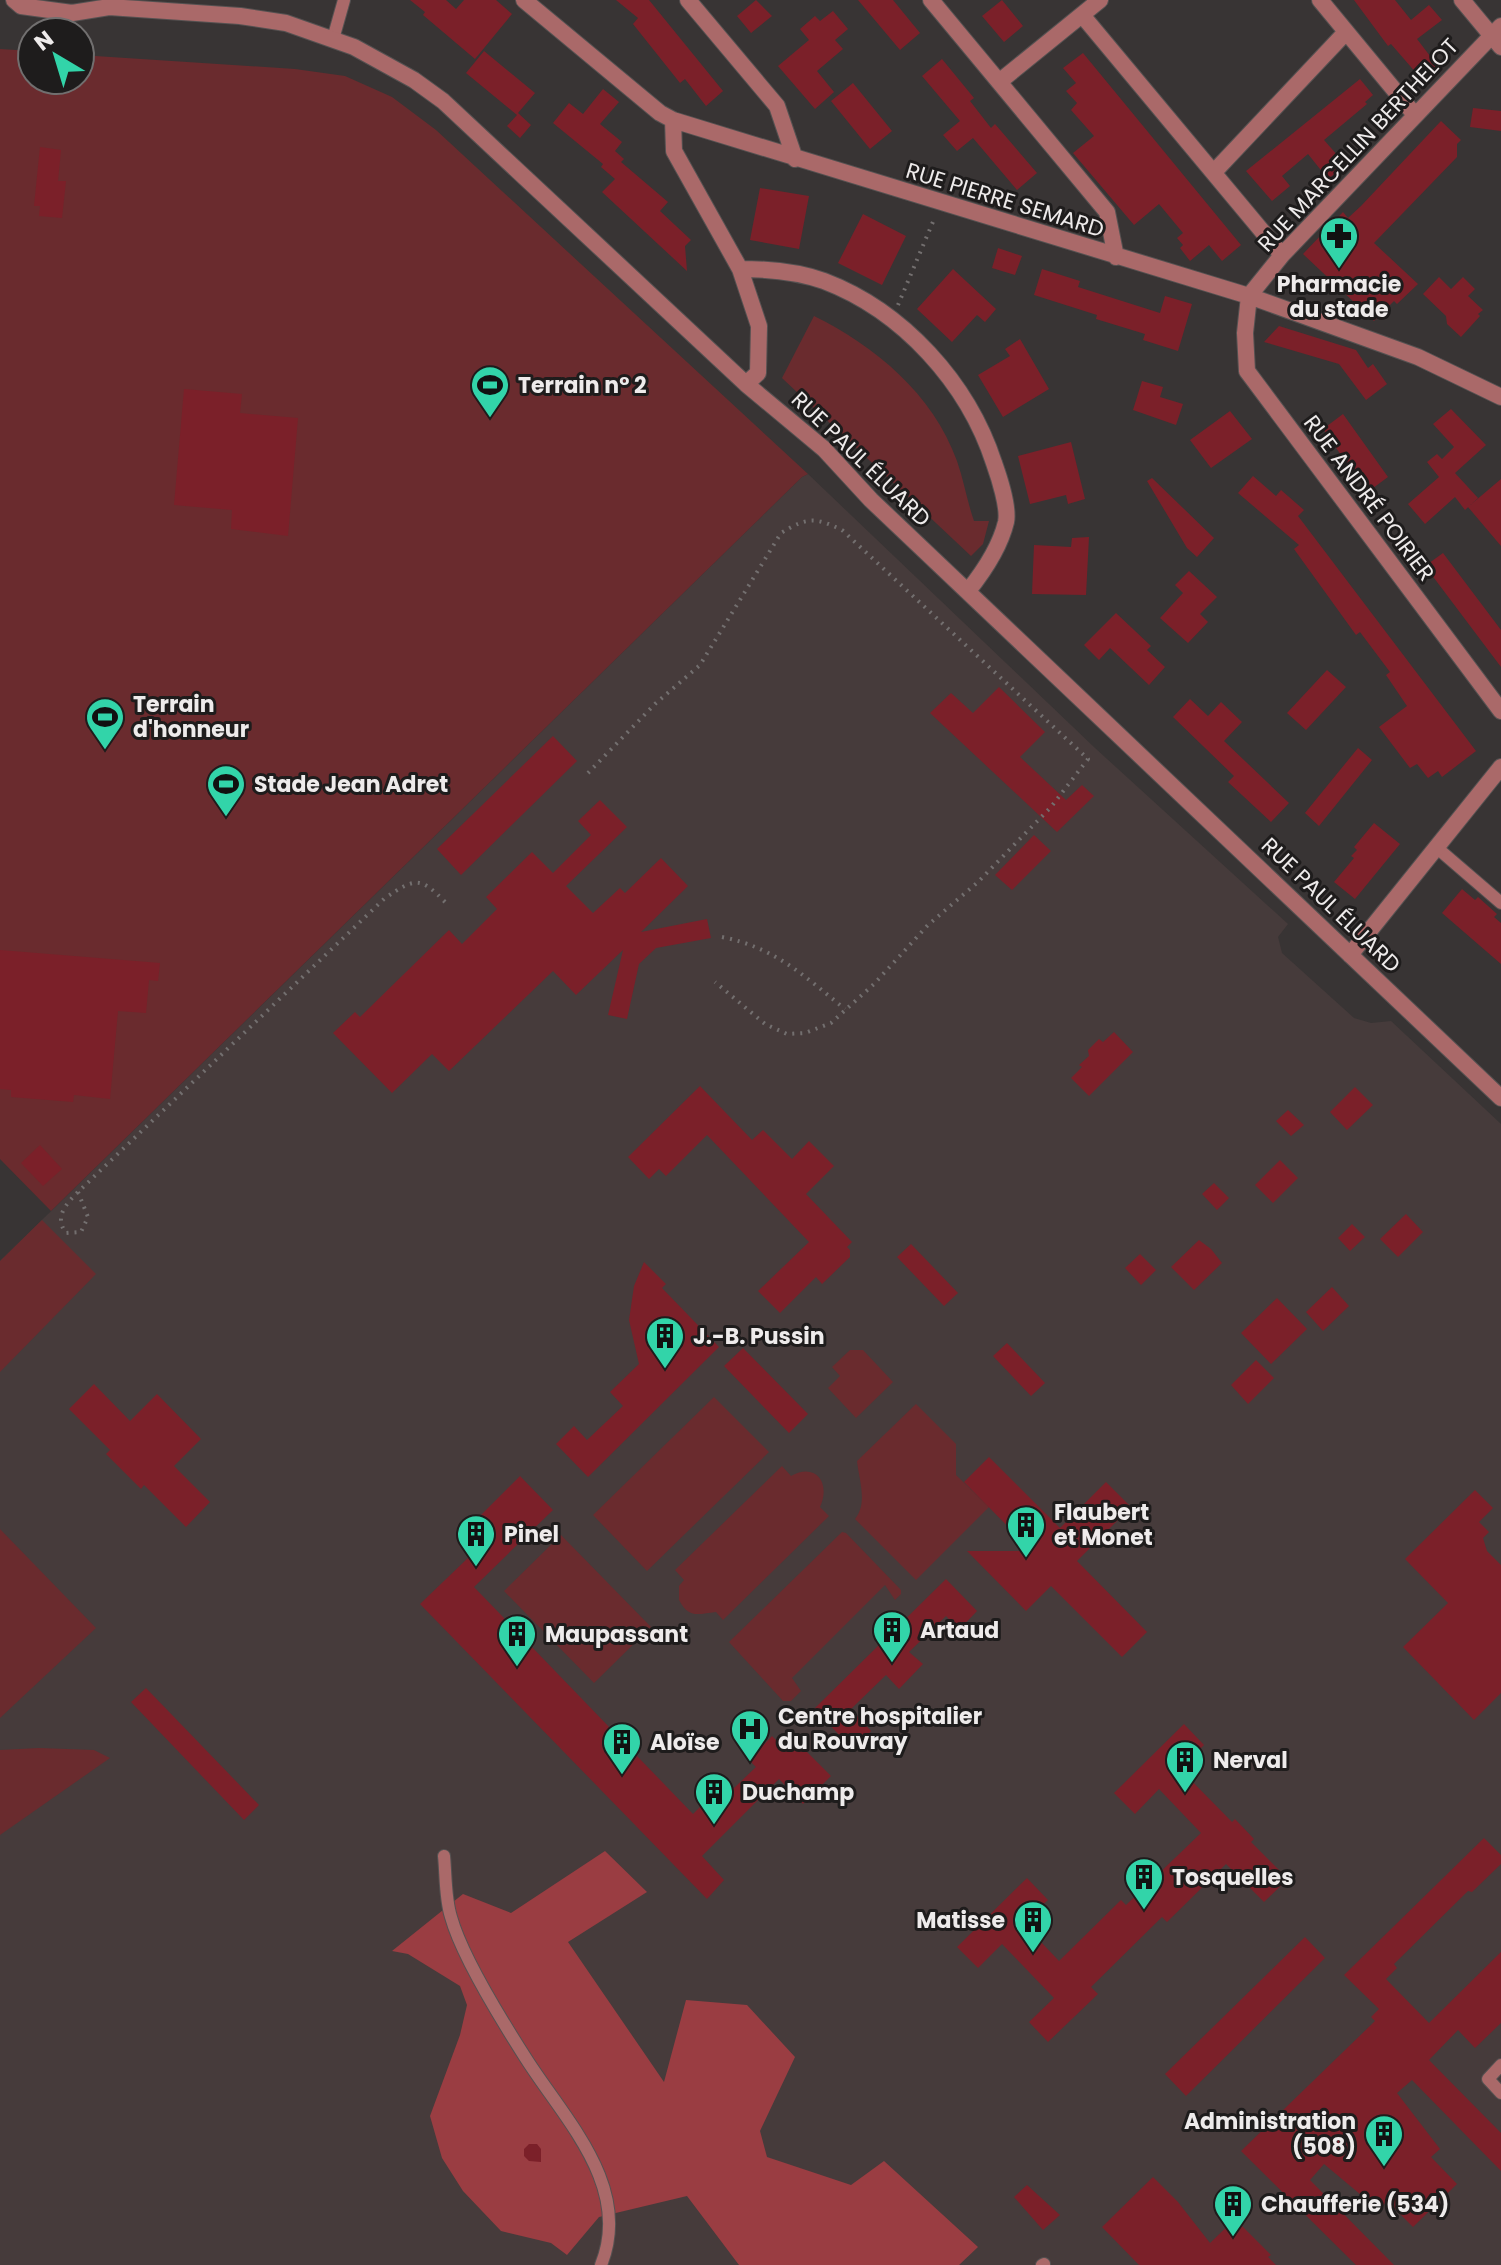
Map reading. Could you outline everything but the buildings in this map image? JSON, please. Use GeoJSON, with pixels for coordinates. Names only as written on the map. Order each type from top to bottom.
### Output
{"type":"FeatureCollection","features":[{"type":"Feature","properties":{"kind":"street","name":"RUE PAUL ÉLUARD"},"geometry":{"type":"LineString","coordinates":[[14,0],[21,6],[72,13],[108,3],[286,23],[380,60],[443,101],[746,384],[824,449],[871,500],[1501,1098]]}},
{"type":"Feature","properties":{"kind":"street","name":"RUE PIERRE SEMARD"},"geometry":{"type":"LineString","coordinates":[[524,0],[660,113],[673,120],[1249,296],[1418,357],[1501,397]]}},
{"type":"Feature","properties":{"kind":"street"},"geometry":{"type":"LineString","coordinates":[[688,0],[777,106],[795,159]]}},
{"type":"Feature","properties":{"kind":"street"},"geometry":{"type":"LineString","coordinates":[[931,0],[1107,212],[1116,257]]}},
{"type":"Feature","properties":{"kind":"street"},"geometry":{"type":"LineString","coordinates":[[999,82],[1100,0]]}},
{"type":"Feature","properties":{"kind":"street"},"geometry":{"type":"LineString","coordinates":[[1320,0],[1415,115]]}},
{"type":"Feature","properties":{"kind":"street"},"geometry":{"type":"LineString","coordinates":[[1462,0],[1498,36]]}},
{"type":"Feature","properties":{"kind":"street"},"geometry":{"type":"LineString","coordinates":[[1082,15],[1282,255]]}},
{"type":"Feature","properties":{"kind":"street"},"geometry":{"type":"LineString","coordinates":[[1214,172],[1346,32]]}},
{"type":"Feature","properties":{"kind":"street","name":"RUE MARCELLIN BERTHELOT"},"geometry":{"type":"LineString","coordinates":[[1249,296],[1282,255],[1415,115],[1498,36]]}},
{"type":"Feature","properties":{"kind":"street"},"geometry":{"type":"LineString","coordinates":[[673,120],[674,151],[740,269],[759,326],[758,373],[746,384]]}},
{"type":"Feature","properties":{"kind":"street"},"geometry":{"type":"LineString","coordinates":[[740,269],[779,269],[824,281],[892,322],[924,348],[950,378],[985,434],[1000,481],[1007,520],[993,554],[968,591]]}},
{"type":"Feature","properties":{"kind":"street","name":"RUE ANDRÉ POIRIER"},"geometry":{"type":"LineString","coordinates":[[1249,296],[1245,333],[1247,371],[1501,711]]}},
{"type":"Feature","properties":{"kind":"street"},"geometry":{"type":"LineString","coordinates":[[1350,955],[1501,767]]}},
{"type":"Feature","properties":{"kind":"lane"},"geometry":{"type":"LineString","coordinates":[[333,39],[344,0]]}},
{"type":"Feature","properties":{"kind":"lane"},"geometry":{"type":"LineString","coordinates":[[1436,847],[1501,903]]}},
{"type":"Feature","properties":{"kind":"lane"},"geometry":{"type":"LineString","coordinates":[[444,1856],[451,1916],[472,1964],[524,2057],[593,2157],[610,2216],[608,2247],[601,2265]]}},
{"type":"Feature","properties":{"kind":"lane"},"geometry":{"type":"LineString","coordinates":[[1501,2065],[1488,2079],[1501,2093]]}},
{"type":"Feature","properties":{"kind":"path"},"geometry":{"type":"LineString","coordinates":[[892,322],[940,203]]}},
{"type":"Feature","properties":{"kind":"path"},"geometry":{"type":"LineString","coordinates":[[588,773],[655,704],[700,665],[781,533],[798,522],[819,519],[842,530],[1088,759],[1051,807],[989,871],[928,925],[874,984],[831,1023],[805,1033],[787,1034],[765,1024],[715,982]]}},
{"type":"Feature","properties":{"kind":"path"},"geometry":{"type":"LineString","coordinates":[[78,1192],[88,1217],[81,1232],[66,1233],[60,1217],[78,1192],[385,898],[414,882],[428,884],[445,902]]}},
{"type":"Feature","properties":{"kind":"path"},"geometry":{"type":"LineString","coordinates":[[722,937],[751,943],[773,954],[845,1009]]}},
{"type":"Feature","properties":{"kind":"shaded area","name":"Stade Jean Adret"},"geometry":{"type":"Polygon","coordinates":[[[0,49],[16,50],[16,96],[96,96],[96,56],[295,69],[345,76],[392,97],[436,130],[808,474],[51,1211],[0,1159],[0,49]]]}},
{"type":"Feature","properties":{"kind":"shaded area"},"geometry":{"type":"Polygon","coordinates":[[[814,316],[880,357],[933,414],[957,461],[974,521],[989,521],[983,544],[971,556],[782,378],[814,316]]]}},
{"type":"Feature","properties":{"kind":"shaded area","name":"Centre hospitalier du Rouvray"},"geometry":{"type":"Polygon","coordinates":[[[808,474],[1095,748],[1288,924],[1278,937],[1282,953],[1354,1018],[1371,1023],[1391,1021],[1501,1124],[1501,2265],[0,2265],[0,1261],[808,474]]]}},
{"type":"Feature","properties":{"kind":"shaded area"},"geometry":{"type":"Polygon","coordinates":[[[42,1220],[96,1274],[0,1372],[0,1261],[42,1220]]]}},
{"type":"Feature","properties":{"kind":"shaded area"},"geometry":{"type":"Polygon","coordinates":[[[850,1350],[863,1350],[893,1382],[856,1418],[828,1388],[840,1376],[832,1367],[850,1350]]]}},
{"type":"Feature","properties":{"kind":"shaded area"},"geometry":{"type":"Polygon","coordinates":[[[714,1397],[769,1452],[647,1571],[593,1515],[714,1397]]]}},
{"type":"Feature","properties":{"kind":"shaded area"},"geometry":{"type":"Polygon","coordinates":[[[916,1404],[956,1444],[956,1475],[989,1507],[916,1580],[855,1519],[862,1499],[857,1461],[916,1404]]]}},
{"type":"Feature","properties":{"kind":"shaded area"},"geometry":{"type":"Polygon","coordinates":[[[782,1466],[791,1476],[808,1472],[819,1477],[824,1490],[820,1507],[829,1516],[723,1620],[716,1612],[690,1613],[679,1600],[679,1586],[684,1580],[675,1570],[782,1466]]]}},
{"type":"Feature","properties":{"kind":"shaded area"},"geometry":{"type":"Polygon","coordinates":[[[0,1529],[96,1628],[0,1718],[0,1529]]]}},
{"type":"Feature","properties":{"kind":"shaded area"},"geometry":{"type":"Polygon","coordinates":[[[842,1532],[901,1590],[901,1594],[895,1600],[885,1585],[792,1678],[801,1691],[791,1701],[783,1701],[729,1642],[842,1532]]]}},
{"type":"Feature","properties":{"kind":"shaded area"},"geometry":{"type":"Polygon","coordinates":[[[561,1535],[651,1627],[594,1683],[504,1591],[561,1535]]]}},
{"type":"Feature","properties":{"kind":"shaded area"},"geometry":{"type":"Polygon","coordinates":[[[0,1750],[94,1750],[110,1758],[0,1835],[0,1750]]]}},
{"type":"Feature","properties":{"kind":"shaded area"},"geometry":{"type":"Polygon","coordinates":[[[605,1851],[647,1892],[568,1942],[664,2082],[686,2000],[747,2005],[795,2057],[760,2131],[767,2157],[851,2185],[884,2161],[978,2247],[959,2265],[739,2265],[687,2196],[599,2217],[567,2255],[551,2243],[501,2231],[463,2191],[442,2158],[430,2116],[460,2035],[467,2005],[460,1986],[408,1954],[392,1951],[463,1894],[511,1913],[605,1851]]]}},
{"type":"Feature","properties":{"kind":"place","name":"Pharmacie du stade"},"geometry":{"type":"Point","coordinates":[1339,270]}},
{"type":"Feature","properties":{"kind":"place","name":"Terrain n° 2"},"geometry":{"type":"Point","coordinates":[490,419]}},
{"type":"Feature","properties":{"kind":"place","name":"Terrain d'honneur"},"geometry":{"type":"Point","coordinates":[105,751]}},
{"type":"Feature","properties":{"kind":"place","name":"Stade Jean Adret"},"geometry":{"type":"Point","coordinates":[226,818]}},
{"type":"Feature","properties":{"kind":"place","name":"J.-B. Pussin"},"geometry":{"type":"Point","coordinates":[665,1370]}},
{"type":"Feature","properties":{"kind":"place","name":"Flaubert et Monet"},"geometry":{"type":"Point","coordinates":[1026,1559]}},
{"type":"Feature","properties":{"kind":"place","name":"Pinel"},"geometry":{"type":"Point","coordinates":[476,1568]}},
{"type":"Feature","properties":{"kind":"place","name":"Artaud"},"geometry":{"type":"Point","coordinates":[892,1664]}},
{"type":"Feature","properties":{"kind":"place","name":"Maupassant"},"geometry":{"type":"Point","coordinates":[517,1668]}},
{"type":"Feature","properties":{"kind":"place","name":"Centre hospitalier du Rouvray"},"geometry":{"type":"Point","coordinates":[750,1763]}},
{"type":"Feature","properties":{"kind":"place","name":"Aloïse"},"geometry":{"type":"Point","coordinates":[622,1776]}},
{"type":"Feature","properties":{"kind":"place","name":"Nerval"},"geometry":{"type":"Point","coordinates":[1185,1794]}},
{"type":"Feature","properties":{"kind":"place","name":"Duchamp"},"geometry":{"type":"Point","coordinates":[714,1826]}},
{"type":"Feature","properties":{"kind":"place","name":"Tosquelles"},"geometry":{"type":"Point","coordinates":[1144,1911]}},
{"type":"Feature","properties":{"kind":"place","name":"Matisse"},"geometry":{"type":"Point","coordinates":[1033,1954]}},
{"type":"Feature","properties":{"kind":"place","name":"Administration (508)"},"geometry":{"type":"Point","coordinates":[1384,2168]}},
{"type":"Feature","properties":{"kind":"place","name":"Chaufferie (534)"},"geometry":{"type":"Point","coordinates":[1233,2238]}}]}
